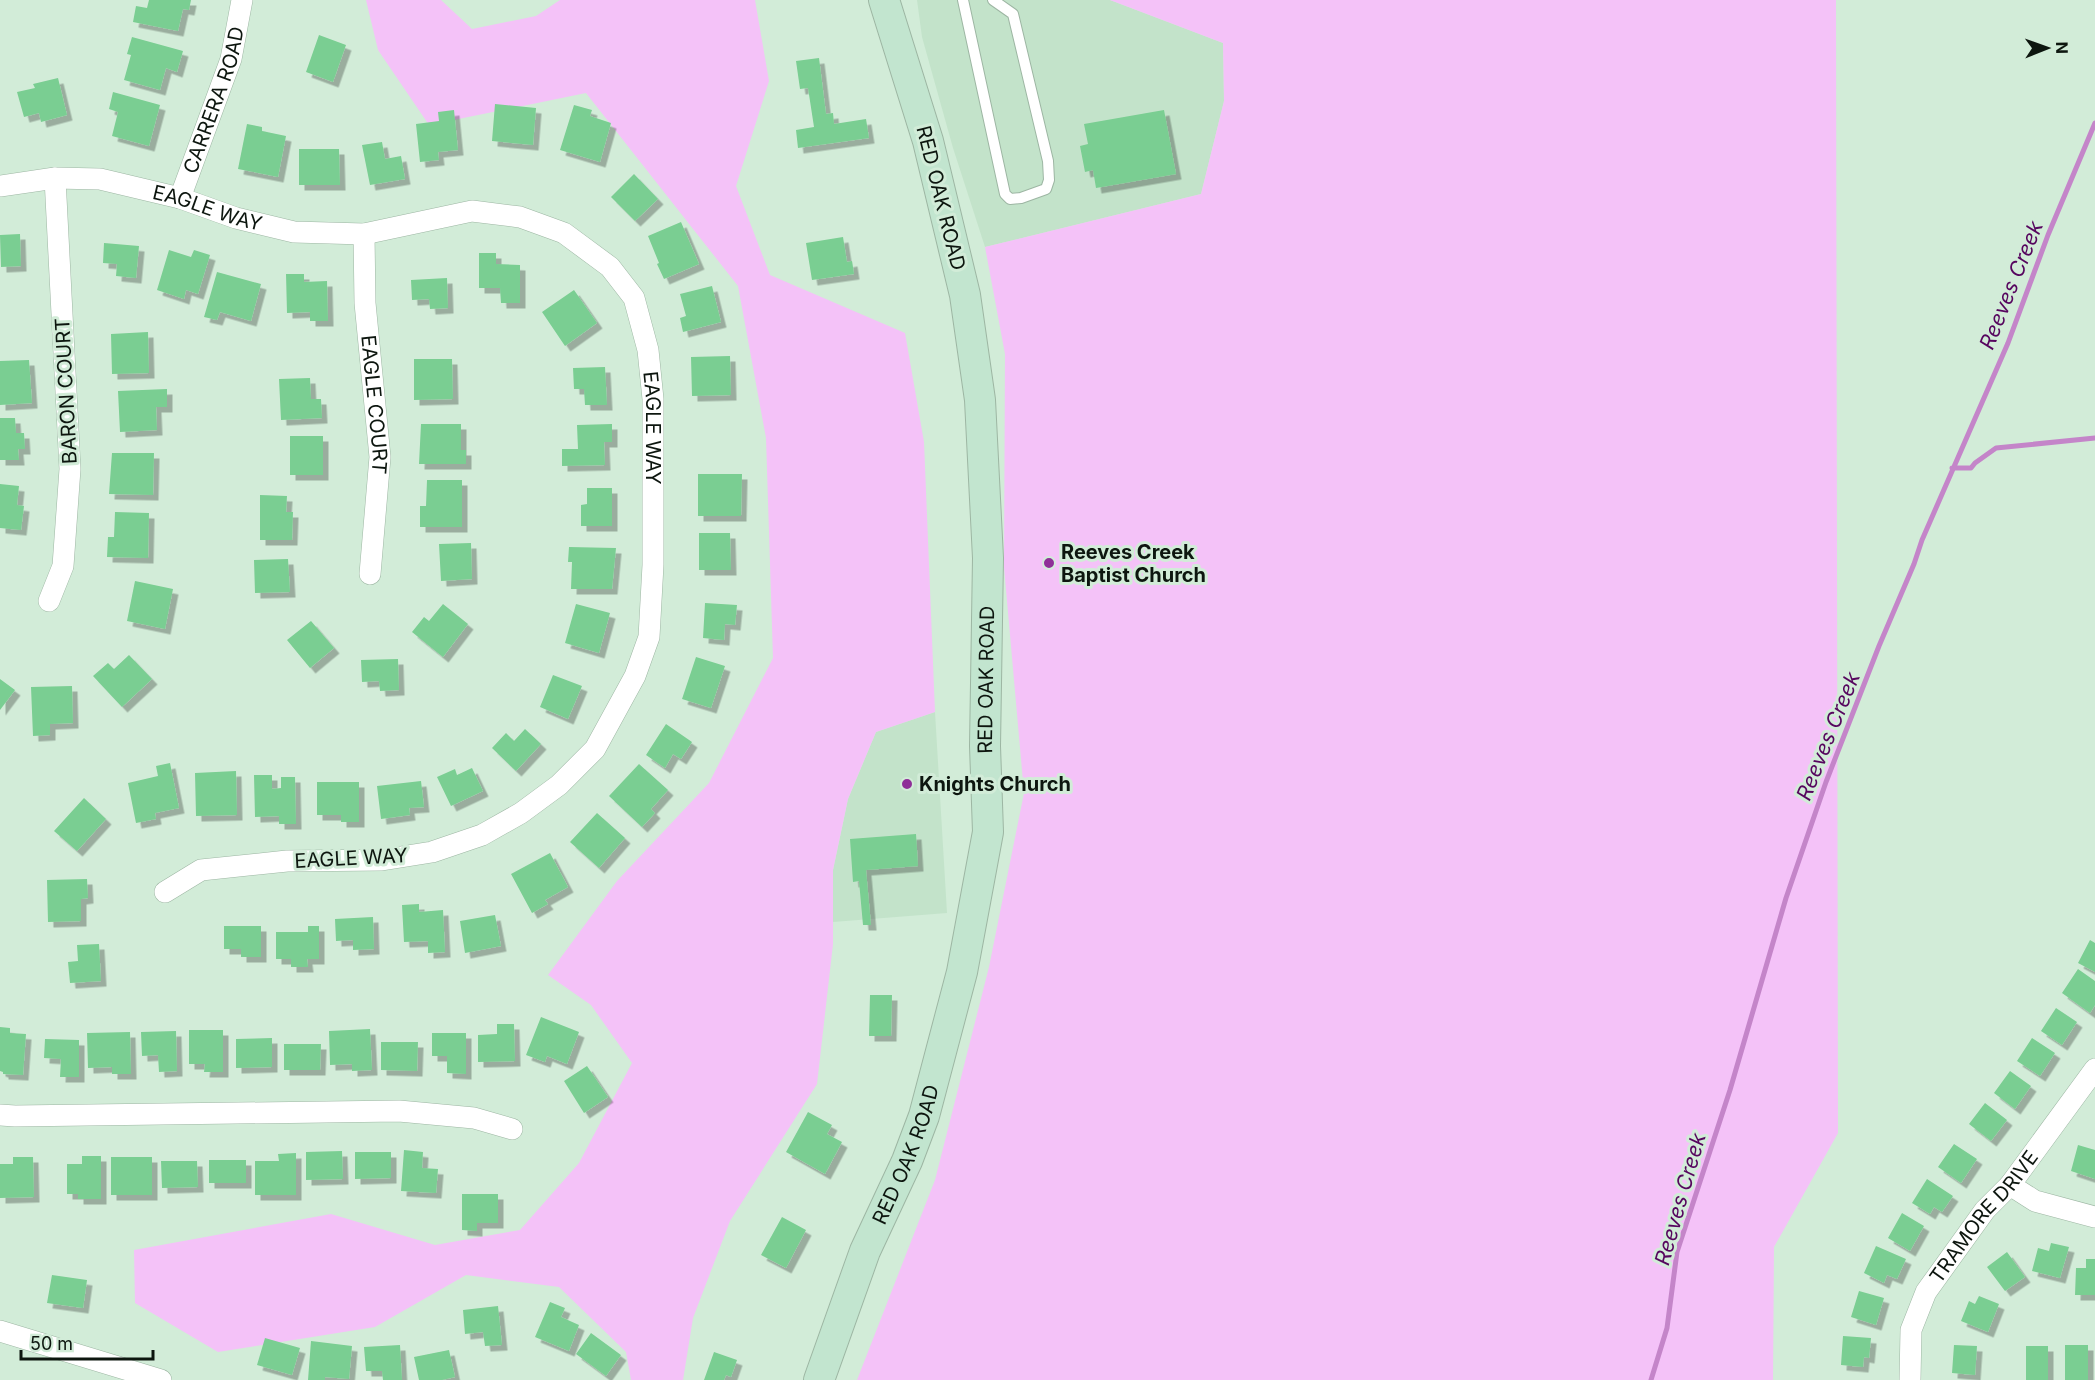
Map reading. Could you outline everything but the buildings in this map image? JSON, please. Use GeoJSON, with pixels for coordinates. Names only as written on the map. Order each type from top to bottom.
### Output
{"type":"FeatureCollection","features":[{"type":"Feature","properties":{"kind":"street","name":"CARRERA ROAD"},"geometry":{"type":"LineString","coordinates":[[180,198],[231,59],[242,0]]}},
{"type":"Feature","properties":{"kind":"street","name":"RED OAK ROAD"},"geometry":{"type":"LineString","coordinates":[[819,1380],[865,1251],[907,1161],[924,1116],[962,972],[988,832],[985,746],[988,558],[980,400],[965,295],[928,141],[884,0]]}},
{"type":"Feature","properties":{"kind":"street","name":"EAGLE WAY"},"geometry":{"type":"LineString","coordinates":[[0,186],[55,178],[100,179],[180,198],[236,218],[294,232],[364,234],[472,211],[520,217],[564,233],[610,267],[633,298],[648,350],[653,399],[653,565],[649,637],[635,676],[595,749],[559,784],[521,813],[482,835],[432,852],[382,860],[287,861],[201,870],[165,892]]}},
{"type":"Feature","properties":{"kind":"street","name":"BARON COURT"},"geometry":{"type":"LineString","coordinates":[[49,601],[63,566],[70,470],[55,178]]}},
{"type":"Feature","properties":{"kind":"street","name":"EAGLE COURT"},"geometry":{"type":"LineString","coordinates":[[364,234],[365,303],[380,458],[370,574]]}},
{"type":"Feature","properties":{"kind":"street","name":"TRAMORE DRIVE"},"geometry":{"type":"LineString","coordinates":[[1910,1380],[1911,1330],[1926,1292],[1985,1210],[2010,1185],[2095,1069]]}},
{"type":"Feature","properties":{"kind":"street"},"geometry":{"type":"LineString","coordinates":[[0,1115],[399,1112],[474,1118],[512,1129]]}},
{"type":"Feature","properties":{"kind":"street"},"geometry":{"type":"LineString","coordinates":[[2010,1185],[2035,1201],[2095,1217]]}},
{"type":"Feature","properties":{"kind":"street"},"geometry":{"type":"LineString","coordinates":[[0,1331],[161,1380]]}},
{"type":"Feature","properties":{"kind":"lane"},"geometry":{"type":"LineString","coordinates":[[963,0],[1005,194],[1010,199],[1021,198],[1046,189],[1049,180],[1048,161],[1013,14],[993,0]]}},
{"type":"Feature","properties":{"kind":"shaded area"},"geometry":{"type":"Polygon","coordinates":[[[366,0],[441,0],[472,29],[536,16],[560,0],[755,0],[769,81],[736,186],[770,275],[905,333],[924,442],[935,712],[876,732],[848,799],[833,870],[833,944],[817,1084],[730,1221],[693,1318],[683,1380],[631,1380],[626,1352],[559,1287],[466,1275],[375,1327],[218,1352],[135,1303],[134,1250],[331,1214],[435,1245],[520,1230],[579,1163],[632,1063],[591,1005],[548,975],[617,881],[709,783],[773,658],[766,438],[738,286],[586,93],[429,125],[378,50],[366,0]]]}},
{"type":"Feature","properties":{"kind":"shaded area"},"geometry":{"type":"Polygon","coordinates":[[[917,0],[1110,0],[1223,43],[1224,101],[1201,194],[985,247],[953,148],[922,37],[917,0]]]}},
{"type":"Feature","properties":{"kind":"shaded area"},"geometry":{"type":"Polygon","coordinates":[[[1110,0],[1836,0],[1838,1133],[1774,1247],[1773,1380],[857,1380],[935,1180],[989,967],[1024,793],[1004,567],[1005,354],[985,247],[1201,194],[1224,101],[1223,43],[1110,0]]]}},
{"type":"Feature","properties":{"kind":"shaded area"},"geometry":{"type":"Polygon","coordinates":[[[935,712],[947,913],[833,922],[833,870],[848,799],[876,732],[935,712]]]}},
{"type":"Feature","properties":{"kind":"waterway","name":"Reeves Creek"},"geometry":{"type":"LineString","coordinates":[[1651,1380],[1667,1328],[1677,1252],[1730,1090],[1786,898],[1826,782],[1922,540],[2008,343],[2048,235],[2095,123]]}},
{"type":"Feature","properties":{"kind":"waterway"},"geometry":{"type":"LineString","coordinates":[[1952,468],[1971,468],[1996,448],[2095,438]]}},
{"type":"Feature","properties":{"kind":"place","name":"Reeves Creek Baptist Church"},"geometry":{"type":"Point","coordinates":[1049,563]}},
{"type":"Feature","properties":{"kind":"place","name":"Knights Church"},"geometry":{"type":"Point","coordinates":[907,784]}}]}
